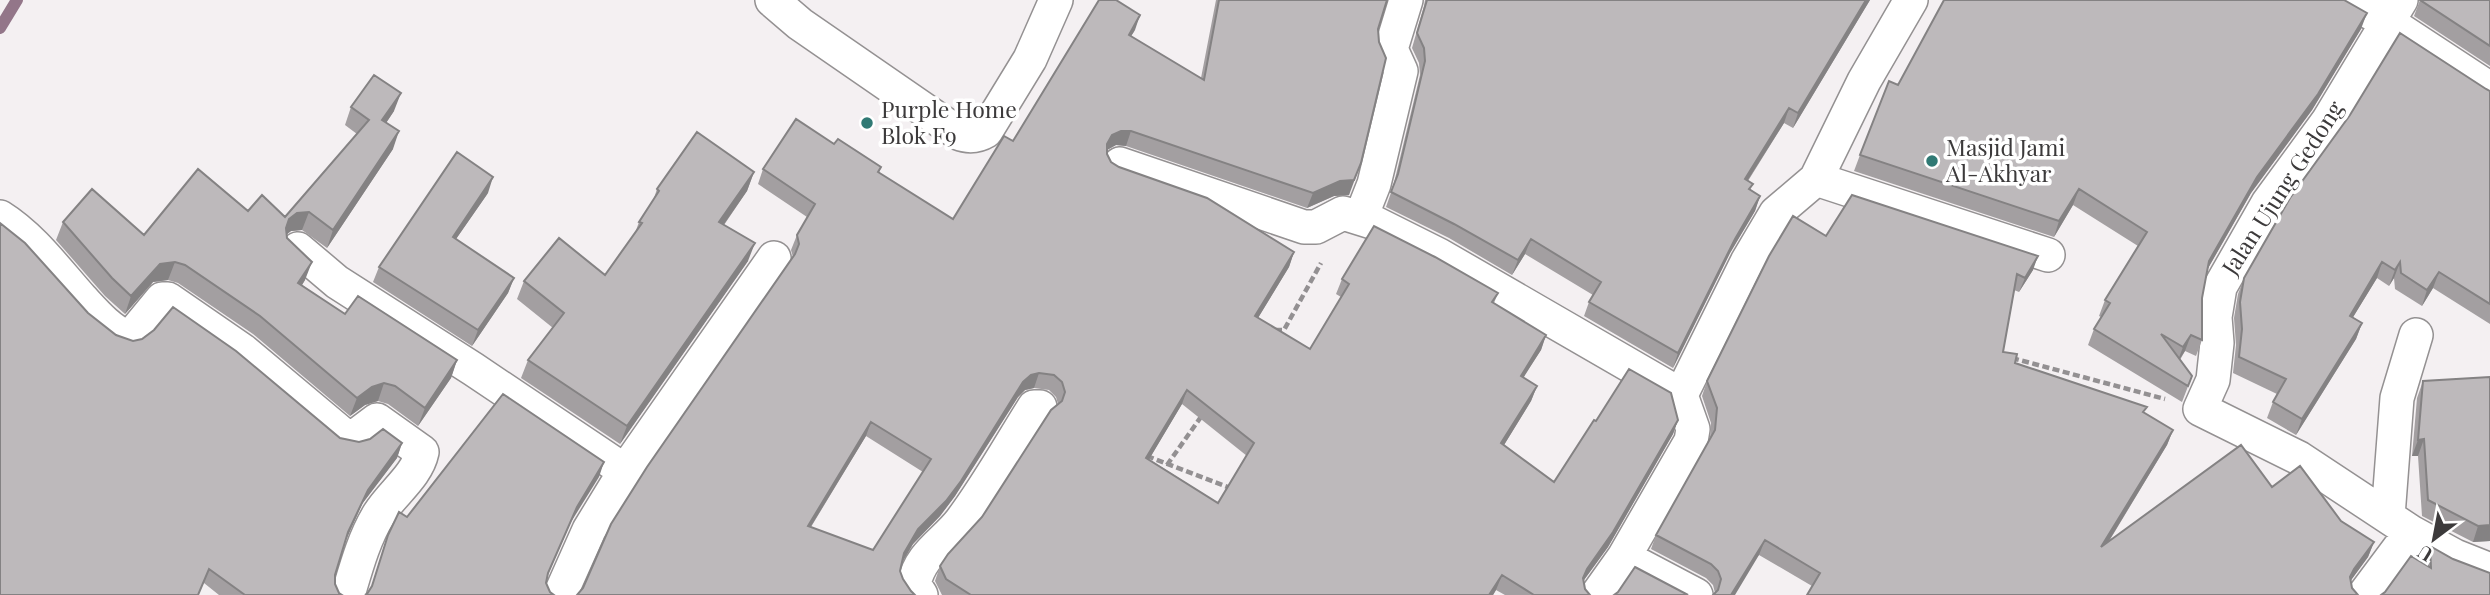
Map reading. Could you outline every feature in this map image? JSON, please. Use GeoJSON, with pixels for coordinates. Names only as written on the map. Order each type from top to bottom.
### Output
{"type":"FeatureCollection","features":[{"type":"Feature","properties":{"kind":"street"},"geometry":{"type":"LineString","coordinates":[[772,0],[811,32],[967,137],[986,131],[1030,60],[1048,4]]}},
{"type":"Feature","properties":{"kind":"street"},"geometry":{"type":"LineString","coordinates":[[1355,215],[1374,184],[1401,71],[1391,49],[1406,0]]}},
{"type":"Feature","properties":{"kind":"street"},"geometry":{"type":"LineString","coordinates":[[1681,396],[1747,262],[1776,213],[1816,179],[1864,81],[1911,0]]}},
{"type":"Feature","properties":{"kind":"street"},"geometry":{"type":"LineString","coordinates":[[2346,0],[2395,11],[2490,89]]}},
{"type":"Feature","properties":{"kind":"street","name":"Jalan Ujung Gedong"},"geometry":{"type":"LineString","coordinates":[[2200,409],[2213,380],[2217,343],[2215,317],[2220,287],[2268,203],[2328,121],[2395,11]]}},
{"type":"Feature","properties":{"kind":"street"},"geometry":{"type":"LineString","coordinates":[[1120,164],[1304,227],[1312,228],[1343,213],[1355,215],[1489,282],[1681,396],[1693,429],[1691,441],[1624,557],[1597,595]]}},
{"type":"Feature","properties":{"kind":"street"},"geometry":{"type":"LineString","coordinates":[[1816,179],[2048,255]]}},
{"type":"Feature","properties":{"kind":"street"},"geometry":{"type":"LineString","coordinates":[[0,217],[18,229],[118,334],[127,337],[162,299],[169,299],[242,350],[347,438],[354,438],[377,420],[422,452],[419,465],[390,498],[374,524],[348,595]]}},
{"type":"Feature","properties":{"kind":"street"},"geometry":{"type":"LineString","coordinates":[[298,249],[337,282],[625,471]]}},
{"type":"Feature","properties":{"kind":"street"},"geometry":{"type":"LineString","coordinates":[[560,595],[589,530],[625,471],[774,258]]}},
{"type":"Feature","properties":{"kind":"street"},"geometry":{"type":"LineString","coordinates":[[2364,595],[2400,524],[2397,398],[2416,335]]}},
{"type":"Feature","properties":{"kind":"street"},"geometry":{"type":"LineString","coordinates":[[920,595],[914,584],[916,569],[959,524],[1034,407],[1040,407]]}},
{"type":"Feature","properties":{"kind":"street"},"geometry":{"type":"LineString","coordinates":[[2200,409],[2299,458],[2400,524],[2455,556],[2490,570]]}},
{"type":"Feature","properties":{"kind":"street"},"geometry":{"type":"LineString","coordinates":[[1624,557],[1696,595]]}},
{"type":"Feature","properties":{"kind":"path"},"geometry":{"type":"LineString","coordinates":[[1266,331],[1284,330],[1339,229],[1355,215]]}},
{"type":"Feature","properties":{"kind":"path"},"geometry":{"type":"LineString","coordinates":[[2002,355],[2200,409]]}},
{"type":"Feature","properties":{"kind":"path"},"geometry":{"type":"LineString","coordinates":[[1167,465],[1206,408]]}},
{"type":"Feature","properties":{"kind":"path"},"geometry":{"type":"LineString","coordinates":[[1135,450],[1232,489]]}},
{"type":"Feature","properties":{"kind":"building"},"geometry":{"type":"Polygon","coordinates":[[[1099,0],[1116,0],[1140,15],[1129,35],[1204,80],[1219,0],[1387,0],[1378,29],[1379,42],[1386,58],[1361,163],[1354,180],[1340,181],[1313,193],[1131,131],[1112,135],[1107,144],[1107,154],[1111,162],[1119,167],[1207,198],[1294,252],[1255,316],[1310,349],[1349,284],[1342,279],[1374,226],[1498,293],[1492,302],[1546,335],[1521,376],[1537,386],[1501,443],[1554,482],[1629,369],[1671,393],[1678,420],[1613,532],[1587,569],[1583,578],[1585,589],[1590,595],[1534,595],[1502,575],[1489,595],[971,595],[946,579],[940,566],[982,517],[1051,410],[1062,401],[1065,392],[1062,382],[1054,375],[1039,373],[1031,375],[1023,382],[961,481],[946,501],[918,529],[904,553],[900,571],[915,595],[577,595],[583,588],[611,524],[647,467],[795,254],[799,244],[797,235],[815,204],[763,169],[796,119],[834,144],[838,139],[881,167],[878,172],[953,219],[1004,136],[1013,141],[1099,0]],[[1187,390],[1146,458],[1218,503],[1254,443],[1187,390]],[[871,422],[808,526],[873,550],[931,459],[871,422]]]}},
{"type":"Feature","properties":{"kind":"building"},"geometry":{"type":"Polygon","coordinates":[[[1427,0],[1866,0],[1798,113],[1789,108],[1745,179],[1753,184],[1749,189],[1760,196],[1735,239],[1678,353],[1589,302],[1601,282],[1531,239],[1518,260],[1391,192],[1398,174],[1425,61],[1424,48],[1417,33],[1427,0]]]}},
{"type":"Feature","properties":{"kind":"building"},"geometry":{"type":"Polygon","coordinates":[[[1944,0],[2344,0],[2367,13],[2318,94],[2257,177],[2209,261],[2202,298],[2202,340],[2191,335],[2183,347],[2161,334],[2192,376],[2188,386],[2094,329],[2110,303],[2105,300],[2147,232],[2079,189],[2059,221],[1860,155],[1889,81],[1898,85],[1944,0]]]}},
{"type":"Feature","properties":{"kind":"building"},"geometry":{"type":"Polygon","coordinates":[[[2420,0],[2490,0],[2490,46],[2420,0]]]}},
{"type":"Feature","properties":{"kind":"building"},"geometry":{"type":"Polygon","coordinates":[[[2400,33],[2490,91],[2490,304],[2439,272],[2427,290],[2401,273],[2400,262],[2395,270],[2382,262],[2350,316],[2362,323],[2302,419],[2273,402],[2286,379],[2239,357],[2242,329],[2240,302],[2244,278],[2290,198],[2350,115],[2400,33]]]}},
{"type":"Feature","properties":{"kind":"building"},"geometry":{"type":"Polygon","coordinates":[[[374,75],[401,93],[382,120],[399,131],[333,230],[309,212],[297,213],[289,219],[287,238],[312,262],[298,283],[345,314],[358,296],[457,360],[425,408],[395,386],[384,383],[372,387],[357,398],[260,316],[185,265],[175,262],[160,264],[131,296],[63,222],[92,189],[144,235],[198,169],[248,211],[262,195],[285,217],[369,120],[351,107],[374,75]]]}},
{"type":"Feature","properties":{"kind":"building"},"geometry":{"type":"Polygon","coordinates":[[[697,132],[754,172],[719,222],[755,243],[627,426],[528,360],[564,313],[524,281],[559,238],[605,275],[642,223],[639,222],[659,191],[657,189],[697,132]]]}},
{"type":"Feature","properties":{"kind":"building"},"geometry":{"type":"Polygon","coordinates":[[[457,152],[493,177],[453,237],[514,278],[478,330],[379,267],[457,152]]]}},
{"type":"Feature","properties":{"kind":"building"},"geometry":{"type":"Polygon","coordinates":[[[1852,195],[2038,256],[2025,278],[2017,274],[2003,352],[2017,354],[2015,363],[2147,407],[2143,412],[2173,430],[2101,547],[2241,445],[2272,487],[2300,466],[2341,521],[2374,542],[2350,577],[2352,588],[2358,595],[1807,595],[1820,573],[1765,540],[1731,595],[1713,595],[1718,590],[1721,579],[1718,571],[1711,564],[1656,535],[1715,430],[1717,408],[1707,381],[1769,256],[1793,216],[1826,236],[1852,195]]]}},
{"type":"Feature","properties":{"kind":"building"},"geometry":{"type":"Polygon","coordinates":[[[0,223],[25,243],[88,313],[116,335],[133,341],[142,339],[154,330],[173,307],[236,351],[340,438],[359,442],[370,439],[383,429],[402,443],[368,490],[348,532],[335,575],[335,584],[342,595],[245,595],[209,569],[198,595],[0,595],[0,223]]]}},
{"type":"Feature","properties":{"kind":"building"},"geometry":{"type":"Polygon","coordinates":[[[2490,377],[2490,525],[2478,526],[2428,500],[2424,439],[2418,440],[2423,381],[2490,377]]]}},
{"type":"Feature","properties":{"kind":"building"},"geometry":{"type":"Polygon","coordinates":[[[503,394],[604,462],[577,507],[548,573],[546,583],[554,595],[365,595],[372,586],[388,535],[399,512],[407,517],[503,394]]]}},
{"type":"Feature","properties":{"kind":"building"},"geometry":{"type":"Polygon","coordinates":[[[2430,546],[2453,559],[2490,573],[2490,595],[2381,595],[2411,556],[2431,568],[2430,546]]]}},
{"type":"Feature","properties":{"kind":"building"},"geometry":{"type":"Polygon","coordinates":[[[1635,567],[1688,595],[1614,595],[1635,567]]]}},
{"type":"Feature","properties":{"kind":"waterway"},"geometry":{"type":"LineString","coordinates":[[0,28],[17,0]]}},
{"type":"Feature","properties":{"kind":"place","name":"Purple Home Blok F9"},"geometry":{"type":"Point","coordinates":[867,123]}},
{"type":"Feature","properties":{"kind":"place","name":"Masjid Jami Al-Akhyar"},"geometry":{"type":"Point","coordinates":[1932,161]}}]}
